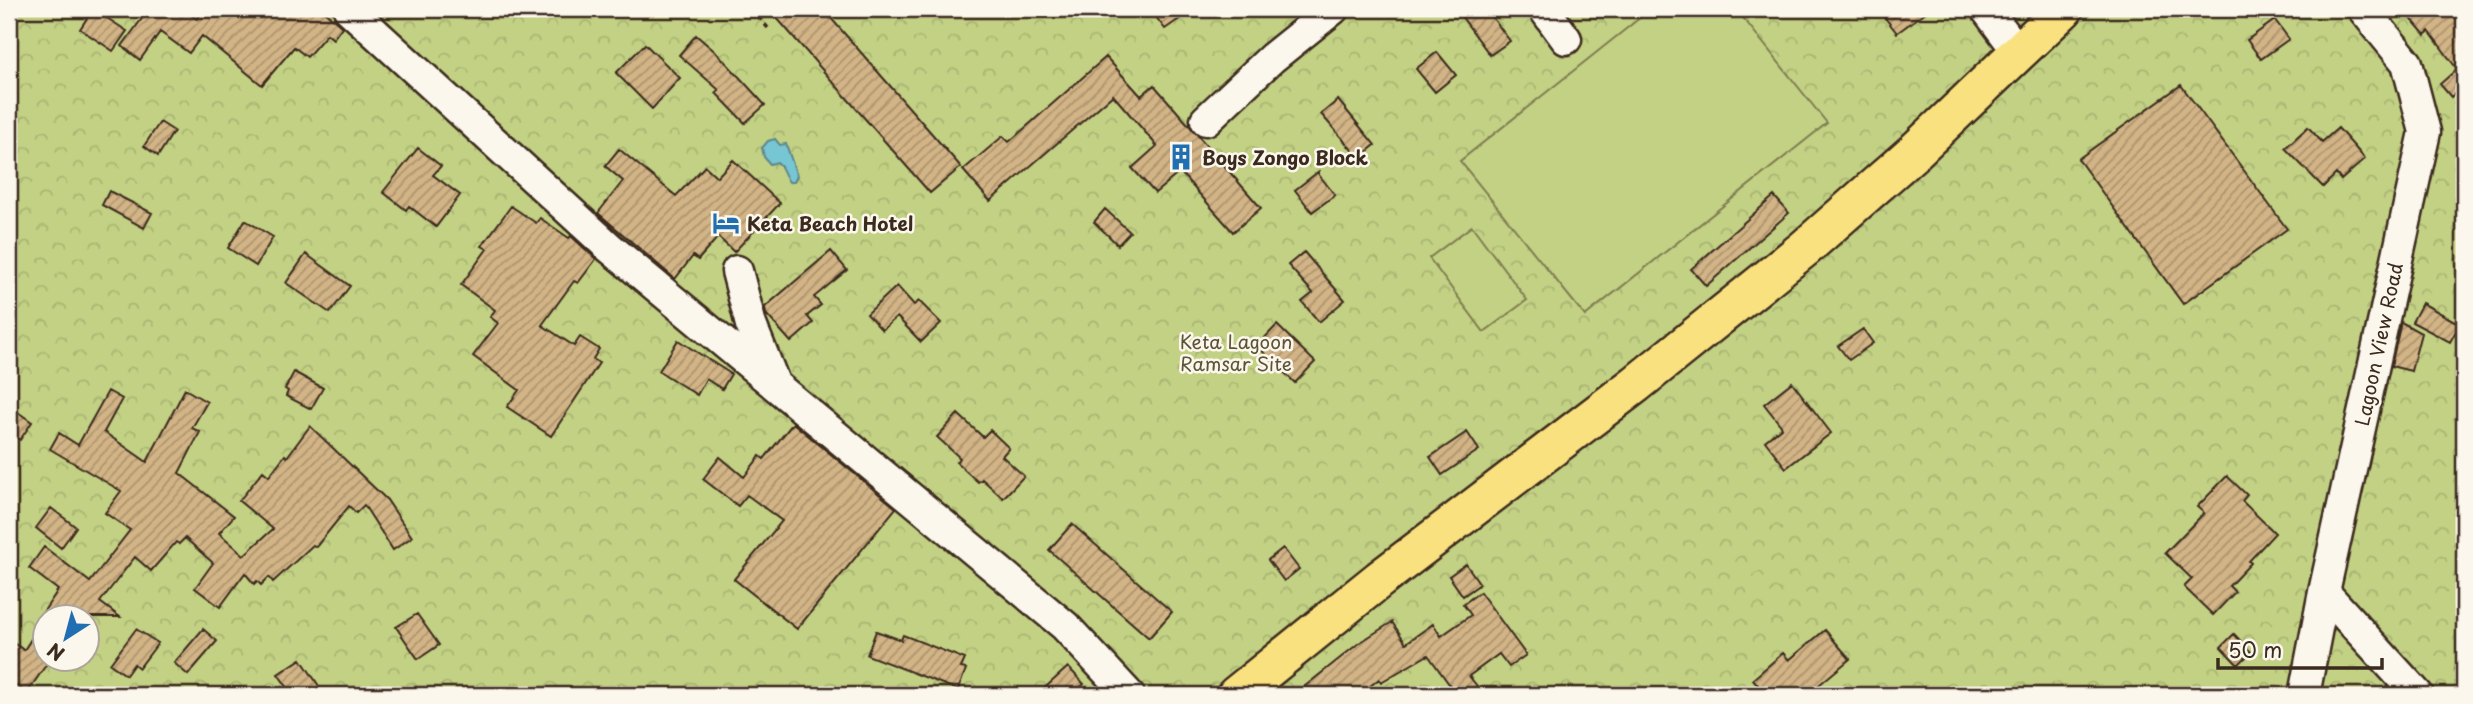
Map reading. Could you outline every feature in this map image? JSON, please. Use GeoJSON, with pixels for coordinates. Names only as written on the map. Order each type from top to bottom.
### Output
{"type":"FeatureCollection","features":[{"type":"Feature","properties":{"kind":"main road"},"geometry":{"type":"LineString","coordinates":[[1236,695],[1380,579],[1647,376],[1805,248],[1914,152],[2064,9]]}},
{"type":"Feature","properties":{"kind":"street"},"geometry":{"type":"LineString","coordinates":[[349,9],[610,248],[1065,626],[1129,695]]}},
{"type":"Feature","properties":{"kind":"street"},"geometry":{"type":"LineString","coordinates":[[1206,120],[1272,58],[1333,9]]}},
{"type":"Feature","properties":{"kind":"street"},"geometry":{"type":"LineString","coordinates":[[1544,9],[1566,39]]}},
{"type":"Feature","properties":{"kind":"street"},"geometry":{"type":"LineString","coordinates":[[1986,9],[2007,37],[2021,49]]}},
{"type":"Feature","properties":{"kind":"street","name":"Lagoon View Road"},"geometry":{"type":"LineString","coordinates":[[2304,695],[2425,132],[2407,63],[2363,9]]}},
{"type":"Feature","properties":{"kind":"street"},"geometry":{"type":"LineString","coordinates":[[737,271],[751,325],[775,383]]}},
{"type":"Feature","properties":{"kind":"street"},"geometry":{"type":"LineString","coordinates":[[2325,592],[2418,695]]}},
{"type":"Feature","properties":{"kind":"path"},"geometry":{"type":"LineString","coordinates":[[752,9],[768,28]]}},
{"type":"Feature","properties":{"kind":"green space","name":"Keta Lagoon Ramsar Site"},"geometry":{"type":"Polygon","coordinates":[[[9,9],[2464,9],[2464,695],[9,695],[9,9]]]}},
{"type":"Feature","properties":{"kind":"green space"},"geometry":{"type":"Polygon","coordinates":[[[1651,9],[1736,9],[1827,123],[1585,316],[1460,161],[1651,9]]]}},
{"type":"Feature","properties":{"kind":"green space"},"geometry":{"type":"Polygon","coordinates":[[[1472,226],[1527,300],[1484,332],[1429,258],[1472,226]]]}},
{"type":"Feature","properties":{"kind":"water"},"geometry":{"type":"Polygon","coordinates":[[[775,139],[780,145],[786,144],[797,176],[794,182],[789,182],[777,162],[770,164],[764,157],[762,148],[768,141],[775,139]]]}},
{"type":"Feature","properties":{"kind":"building"},"geometry":{"type":"Polygon","coordinates":[[[93,9],[127,31],[113,51],[80,29],[93,9]]]}},
{"type":"Feature","properties":{"kind":"building"},"geometry":{"type":"Polygon","coordinates":[[[149,9],[157,9],[167,16],[172,9],[180,15],[184,10],[197,19],[205,9],[322,9],[342,27],[333,39],[327,34],[307,57],[294,47],[262,85],[202,36],[189,53],[160,32],[140,60],[122,46],[149,9]]]}},
{"type":"Feature","properties":{"kind":"building"},"geometry":{"type":"Polygon","coordinates":[[[769,9],[823,9],[961,167],[930,193],[769,9]]]}},
{"type":"Feature","properties":{"kind":"building"},"geometry":{"type":"Polygon","coordinates":[[[1150,9],[1194,9],[1165,29],[1150,9]]]}},
{"type":"Feature","properties":{"kind":"building"},"geometry":{"type":"Polygon","coordinates":[[[1456,9],[1486,9],[1510,41],[1490,55],[1456,9]]]}},
{"type":"Feature","properties":{"kind":"building"},"geometry":{"type":"Polygon","coordinates":[[[1878,9],[1930,9],[1897,33],[1878,9]]]}},
{"type":"Feature","properties":{"kind":"building"},"geometry":{"type":"Polygon","coordinates":[[[2403,9],[2464,9],[2464,86],[2451,97],[2440,84],[2457,69],[2429,31],[2425,35],[2403,9]]]}},
{"type":"Feature","properties":{"kind":"building"},"geometry":{"type":"Polygon","coordinates":[[[2275,20],[2289,39],[2261,59],[2247,40],[2275,20]]]}},
{"type":"Feature","properties":{"kind":"building"},"geometry":{"type":"Polygon","coordinates":[[[696,35],[719,55],[765,105],[745,123],[716,93],[719,90],[679,55],[696,35]]]}},
{"type":"Feature","properties":{"kind":"building"},"geometry":{"type":"Polygon","coordinates":[[[645,44],[680,78],[652,109],[616,73],[645,44]]]}},
{"type":"Feature","properties":{"kind":"building"},"geometry":{"type":"Polygon","coordinates":[[[1437,52],[1456,75],[1435,92],[1416,69],[1437,52]]]}},
{"type":"Feature","properties":{"kind":"building"},"geometry":{"type":"Polygon","coordinates":[[[1106,57],[1141,96],[1154,85],[1261,208],[1233,232],[1180,172],[1155,193],[1132,168],[1157,146],[1113,95],[990,201],[963,170],[1003,136],[1009,142],[1106,57]]]}},
{"type":"Feature","properties":{"kind":"building"},"geometry":{"type":"Polygon","coordinates":[[[2181,85],[2287,229],[2183,304],[2078,159],[2181,85]]]}},
{"type":"Feature","properties":{"kind":"building"},"geometry":{"type":"Polygon","coordinates":[[[1338,100],[1375,145],[1359,158],[1321,114],[1338,100]]]}},
{"type":"Feature","properties":{"kind":"building"},"geometry":{"type":"Polygon","coordinates":[[[160,122],[174,131],[158,156],[144,146],[160,122]]]}},
{"type":"Feature","properties":{"kind":"building"},"geometry":{"type":"Polygon","coordinates":[[[2308,127],[2322,142],[2338,128],[2365,159],[2341,180],[2336,174],[2323,187],[2285,148],[2308,127]]]}},
{"type":"Feature","properties":{"kind":"building"},"geometry":{"type":"Polygon","coordinates":[[[418,148],[441,166],[433,175],[460,195],[436,227],[409,206],[406,210],[383,192],[418,148]]]}},
{"type":"Feature","properties":{"kind":"building"},"geometry":{"type":"Polygon","coordinates":[[[619,149],[676,196],[705,166],[717,177],[733,160],[780,203],[734,252],[718,237],[698,260],[693,256],[675,279],[598,213],[623,181],[605,166],[619,149]]]}},
{"type":"Feature","properties":{"kind":"building"},"geometry":{"type":"Polygon","coordinates":[[[1319,171],[1319,175],[1335,195],[1312,212],[1295,190],[1319,171]]]}},
{"type":"Feature","properties":{"kind":"building"},"geometry":{"type":"Polygon","coordinates":[[[109,191],[152,213],[144,228],[102,205],[109,191]]]}},
{"type":"Feature","properties":{"kind":"building"},"geometry":{"type":"Polygon","coordinates":[[[1774,196],[1789,213],[1706,286],[1691,269],[1774,196]]]}},
{"type":"Feature","properties":{"kind":"building"},"geometry":{"type":"Polygon","coordinates":[[[511,206],[536,223],[540,218],[569,238],[571,236],[596,259],[578,283],[574,281],[542,325],[574,346],[580,337],[599,349],[593,359],[599,363],[551,436],[507,407],[519,390],[473,356],[498,323],[490,317],[495,310],[461,285],[487,249],[482,246],[511,206]]]}},
{"type":"Feature","properties":{"kind":"building"},"geometry":{"type":"Polygon","coordinates":[[[1105,209],[1130,232],[1118,245],[1094,222],[1105,209]]]}},
{"type":"Feature","properties":{"kind":"building"},"geometry":{"type":"Polygon","coordinates":[[[245,220],[273,237],[256,266],[228,248],[245,220]]]}},
{"type":"Feature","properties":{"kind":"building"},"geometry":{"type":"Polygon","coordinates":[[[831,251],[847,270],[814,297],[821,305],[807,316],[813,323],[791,342],[766,314],[765,307],[831,251]]]}},
{"type":"Feature","properties":{"kind":"building"},"geometry":{"type":"Polygon","coordinates":[[[1304,252],[1345,300],[1319,322],[1302,302],[1313,293],[1288,265],[1304,252]]]}},
{"type":"Feature","properties":{"kind":"building"},"geometry":{"type":"Polygon","coordinates":[[[306,254],[350,286],[330,313],[286,283],[306,254]]]}},
{"type":"Feature","properties":{"kind":"building"},"geometry":{"type":"Polygon","coordinates":[[[897,286],[914,305],[919,301],[941,323],[921,342],[897,317],[882,330],[867,314],[897,286]]]}},
{"type":"Feature","properties":{"kind":"building"},"geometry":{"type":"Polygon","coordinates":[[[2422,303],[2460,324],[2450,342],[2412,322],[2422,303]]]}},
{"type":"Feature","properties":{"kind":"building"},"geometry":{"type":"Polygon","coordinates":[[[2401,322],[2421,333],[2411,371],[2391,366],[2401,322]]]}},
{"type":"Feature","properties":{"kind":"building"},"geometry":{"type":"Polygon","coordinates":[[[1277,325],[1315,362],[1295,383],[1257,346],[1277,325]]]}},
{"type":"Feature","properties":{"kind":"building"},"geometry":{"type":"Polygon","coordinates":[[[1863,329],[1873,343],[1849,360],[1838,346],[1863,329]]]}},
{"type":"Feature","properties":{"kind":"building"},"geometry":{"type":"Polygon","coordinates":[[[678,340],[731,374],[722,389],[706,379],[697,395],[659,371],[678,340]]]}},
{"type":"Feature","properties":{"kind":"building"},"geometry":{"type":"Polygon","coordinates":[[[294,372],[323,388],[311,409],[286,396],[288,391],[285,389],[294,372]]]}},
{"type":"Feature","properties":{"kind":"building"},"geometry":{"type":"Polygon","coordinates":[[[1792,382],[1831,433],[1786,468],[1765,441],[1782,427],[1764,404],[1792,382]]]}},
{"type":"Feature","properties":{"kind":"building"},"geometry":{"type":"Polygon","coordinates":[[[185,389],[207,402],[192,428],[200,432],[179,473],[234,516],[219,533],[244,555],[273,529],[239,501],[263,471],[269,476],[285,455],[287,457],[310,426],[387,500],[412,537],[393,550],[364,505],[356,513],[349,506],[316,547],[313,545],[273,582],[269,577],[261,585],[257,581],[254,584],[245,573],[220,607],[195,588],[213,563],[185,538],[179,544],[176,542],[151,571],[135,557],[100,602],[50,602],[58,590],[29,568],[44,547],[90,582],[130,530],[105,513],[121,491],[50,449],[59,433],[78,445],[108,391],[122,399],[104,432],[147,462],[185,389]]]}},
{"type":"Feature","properties":{"kind":"building"},"geometry":{"type":"Polygon","coordinates":[[[9,406],[32,422],[20,440],[9,433],[9,406]]]}},
{"type":"Feature","properties":{"kind":"building"},"geometry":{"type":"Polygon","coordinates":[[[958,414],[983,437],[990,430],[1009,448],[1002,456],[1024,476],[1003,498],[982,479],[978,482],[956,462],[960,458],[937,437],[958,414]]]}},
{"type":"Feature","properties":{"kind":"building"},"geometry":{"type":"Polygon","coordinates":[[[793,423],[896,508],[797,629],[734,579],[782,521],[747,495],[738,506],[703,479],[720,457],[744,477],[760,456],[764,459],[793,423]]]}},
{"type":"Feature","properties":{"kind":"building"},"geometry":{"type":"Polygon","coordinates":[[[1467,432],[1479,450],[1442,475],[1430,457],[1467,432]]]}},
{"type":"Feature","properties":{"kind":"building"},"geometry":{"type":"Polygon","coordinates":[[[2227,476],[2247,495],[2242,501],[2275,533],[2229,586],[2235,592],[2213,615],[2184,587],[2192,579],[2165,553],[2204,513],[2197,507],[2227,476]]]}},
{"type":"Feature","properties":{"kind":"building"},"geometry":{"type":"Polygon","coordinates":[[[51,508],[76,527],[61,548],[36,528],[51,508]]]}},
{"type":"Feature","properties":{"kind":"building"},"geometry":{"type":"Polygon","coordinates":[[[1072,524],[1172,612],[1149,638],[1049,550],[1072,524]]]}},
{"type":"Feature","properties":{"kind":"building"},"geometry":{"type":"Polygon","coordinates":[[[1283,548],[1299,569],[1284,581],[1268,560],[1283,548]]]}},
{"type":"Feature","properties":{"kind":"building"},"geometry":{"type":"Polygon","coordinates":[[[1466,564],[1480,584],[1463,596],[1449,576],[1466,564]]]}},
{"type":"Feature","properties":{"kind":"building"},"geometry":{"type":"Polygon","coordinates":[[[1480,592],[1526,655],[1509,667],[1499,654],[1469,676],[1477,686],[1465,695],[1457,695],[1428,655],[1381,682],[1379,679],[1359,695],[1294,695],[1359,643],[1392,622],[1406,643],[1433,624],[1441,636],[1471,615],[1463,604],[1480,592]]]}},
{"type":"Feature","properties":{"kind":"building"},"geometry":{"type":"Polygon","coordinates":[[[102,604],[120,617],[102,617],[102,604]]]}},
{"type":"Feature","properties":{"kind":"building"},"geometry":{"type":"Polygon","coordinates":[[[417,614],[439,645],[418,659],[396,627],[417,614]]]}},
{"type":"Feature","properties":{"kind":"building"},"geometry":{"type":"Polygon","coordinates":[[[136,629],[158,643],[139,668],[134,664],[126,675],[110,664],[136,629]]]}},
{"type":"Feature","properties":{"kind":"building"},"geometry":{"type":"Polygon","coordinates":[[[203,629],[217,641],[188,675],[174,663],[203,629]]]}},
{"type":"Feature","properties":{"kind":"building"},"geometry":{"type":"Polygon","coordinates":[[[1825,630],[1850,659],[1807,695],[1766,695],[1753,679],[1783,653],[1789,660],[1825,630]]]}},
{"type":"Feature","properties":{"kind":"building"},"geometry":{"type":"Polygon","coordinates":[[[876,631],[901,640],[903,635],[965,659],[961,668],[966,669],[958,690],[867,655],[876,631]]]}},
{"type":"Feature","properties":{"kind":"building"},"geometry":{"type":"Polygon","coordinates":[[[2234,634],[2251,652],[2238,665],[2221,647],[2234,634]]]}},
{"type":"Feature","properties":{"kind":"building"},"geometry":{"type":"Polygon","coordinates":[[[32,638],[32,672],[41,672],[27,693],[9,680],[9,640],[24,650],[32,638]]]}},
{"type":"Feature","properties":{"kind":"building"},"geometry":{"type":"Polygon","coordinates":[[[301,659],[321,689],[312,695],[293,695],[278,674],[301,659]]]}},
{"type":"Feature","properties":{"kind":"building"},"geometry":{"type":"Polygon","coordinates":[[[1068,667],[1084,684],[1072,695],[1037,695],[1068,667]]]}},
{"type":"Feature","properties":{"kind":"place","name":"Boys Zongo Block"},"geometry":{"type":"Point","coordinates":[1181,157]}},
{"type":"Feature","properties":{"kind":"place","name":"Keta Beach Hotel"},"geometry":{"type":"Point","coordinates":[726,223]}}]}
